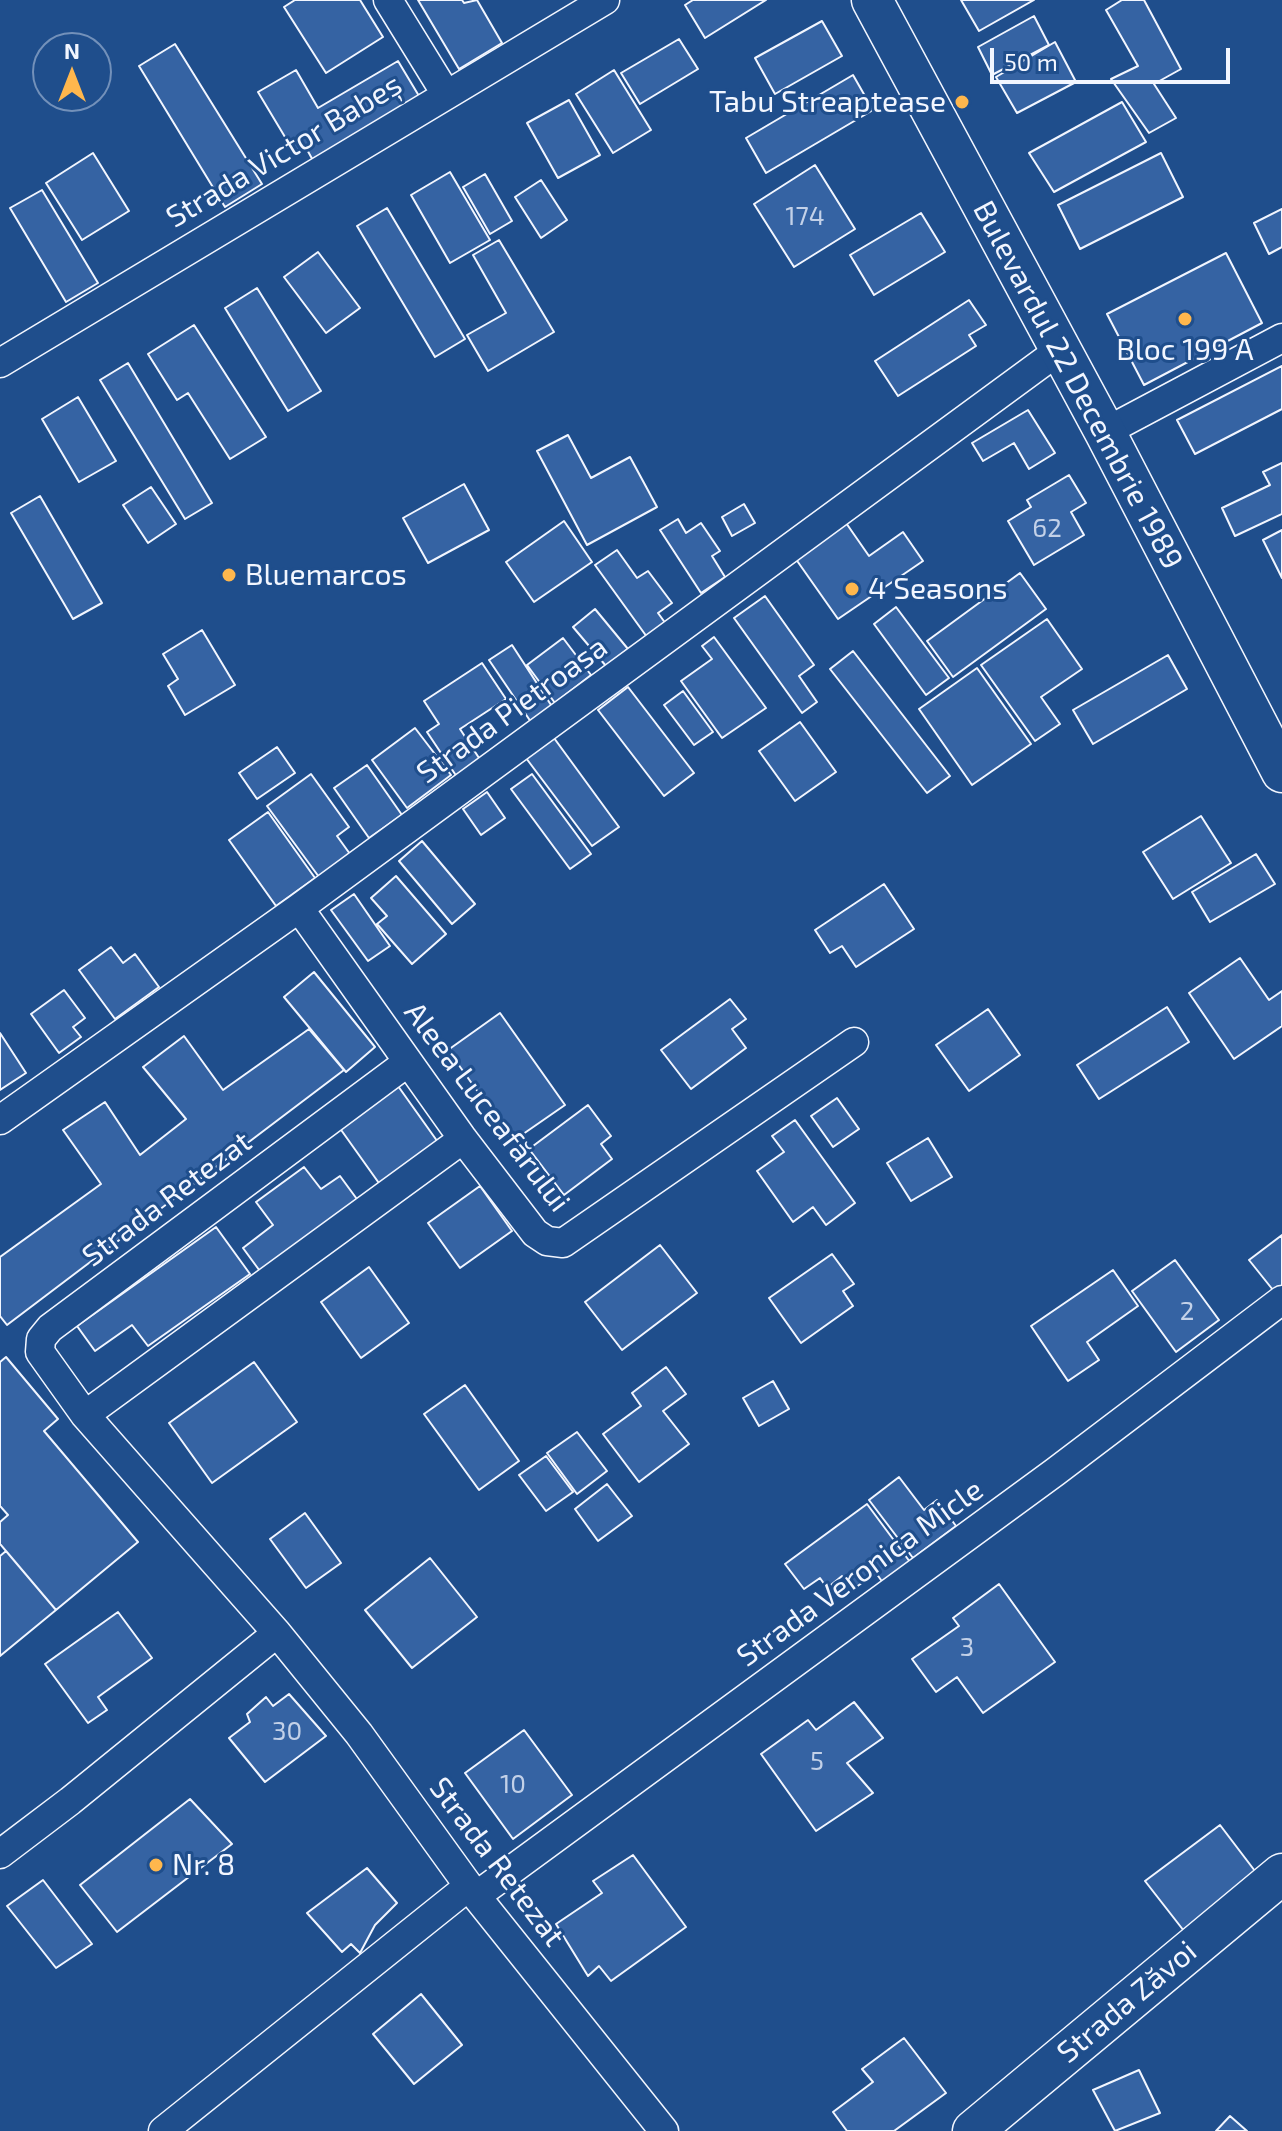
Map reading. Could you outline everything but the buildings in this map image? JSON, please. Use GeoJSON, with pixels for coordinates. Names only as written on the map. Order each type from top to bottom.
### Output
{"type":"FeatureCollection","features":[{"type":"Feature","properties":{"kind":"main road","name":"Bulevardul 22 Decembrie 1989"},"geometry":{"type":"LineString","coordinates":[[872,0],[1061,349],[1282,772]]}},
{"type":"Feature","properties":{"kind":"main road","name":"Strada Zăvoi"},"geometry":{"type":"LineString","coordinates":[[973,2131],[1282,1874]]}},
{"type":"Feature","properties":{"kind":"street"},"geometry":{"type":"LineString","coordinates":[[388,0],[446,94]]}},
{"type":"Feature","properties":{"kind":"street","name":"Strada Victor Babeș"},"geometry":{"type":"LineString","coordinates":[[0,363],[605,0]]}},
{"type":"Feature","properties":{"kind":"street"},"geometry":{"type":"LineString","coordinates":[[1105,432],[1282,338]]}},
{"type":"Feature","properties":{"kind":"street","name":"Strada Pietroasa"},"geometry":{"type":"LineString","coordinates":[[0,1120],[299,908],[1061,349]]}},
{"type":"Feature","properties":{"kind":"street","name":"Aleea Luceafărului"},"geometry":{"type":"LineString","coordinates":[[299,908],[463,1139],[535,1233],[547,1241],[563,1243],[854,1042]]}},
{"type":"Feature","properties":{"kind":"street","name":"Strada Retezat"},"geometry":{"type":"LineString","coordinates":[[408,1062],[50,1328],[41,1339],[40,1352],[85,1415],[277,1633],[359,1734],[472,1891],[664,2131]]}},
{"type":"Feature","properties":{"kind":"street"},"geometry":{"type":"LineString","coordinates":[[85,1415],[463,1139]]}},
{"type":"Feature","properties":{"kind":"street","name":"Strada Veronica Micle"},"geometry":{"type":"LineString","coordinates":[[163,2131],[472,1891],[1055,1472],[1282,1300]]}},
{"type":"Feature","properties":{"kind":"street"},"geometry":{"type":"LineString","coordinates":[[0,1854],[277,1633]]}},
{"type":"Feature","properties":{"kind":"place","name":"Tabu Streaptease"},"geometry":{"type":"Point","coordinates":[962,102]}},
{"type":"Feature","properties":{"kind":"place","name":"Bloc 199 A"},"geometry":{"type":"Point","coordinates":[1185,319]}},
{"type":"Feature","properties":{"kind":"place","name":"Bluemarcos"},"geometry":{"type":"Point","coordinates":[229,575]}},
{"type":"Feature","properties":{"kind":"place","name":"4 Seasons"},"geometry":{"type":"Point","coordinates":[852,589]}},
{"type":"Feature","properties":{"kind":"place","name":"Nr. 8"},"geometry":{"type":"Point","coordinates":[156,1865]}}]}
